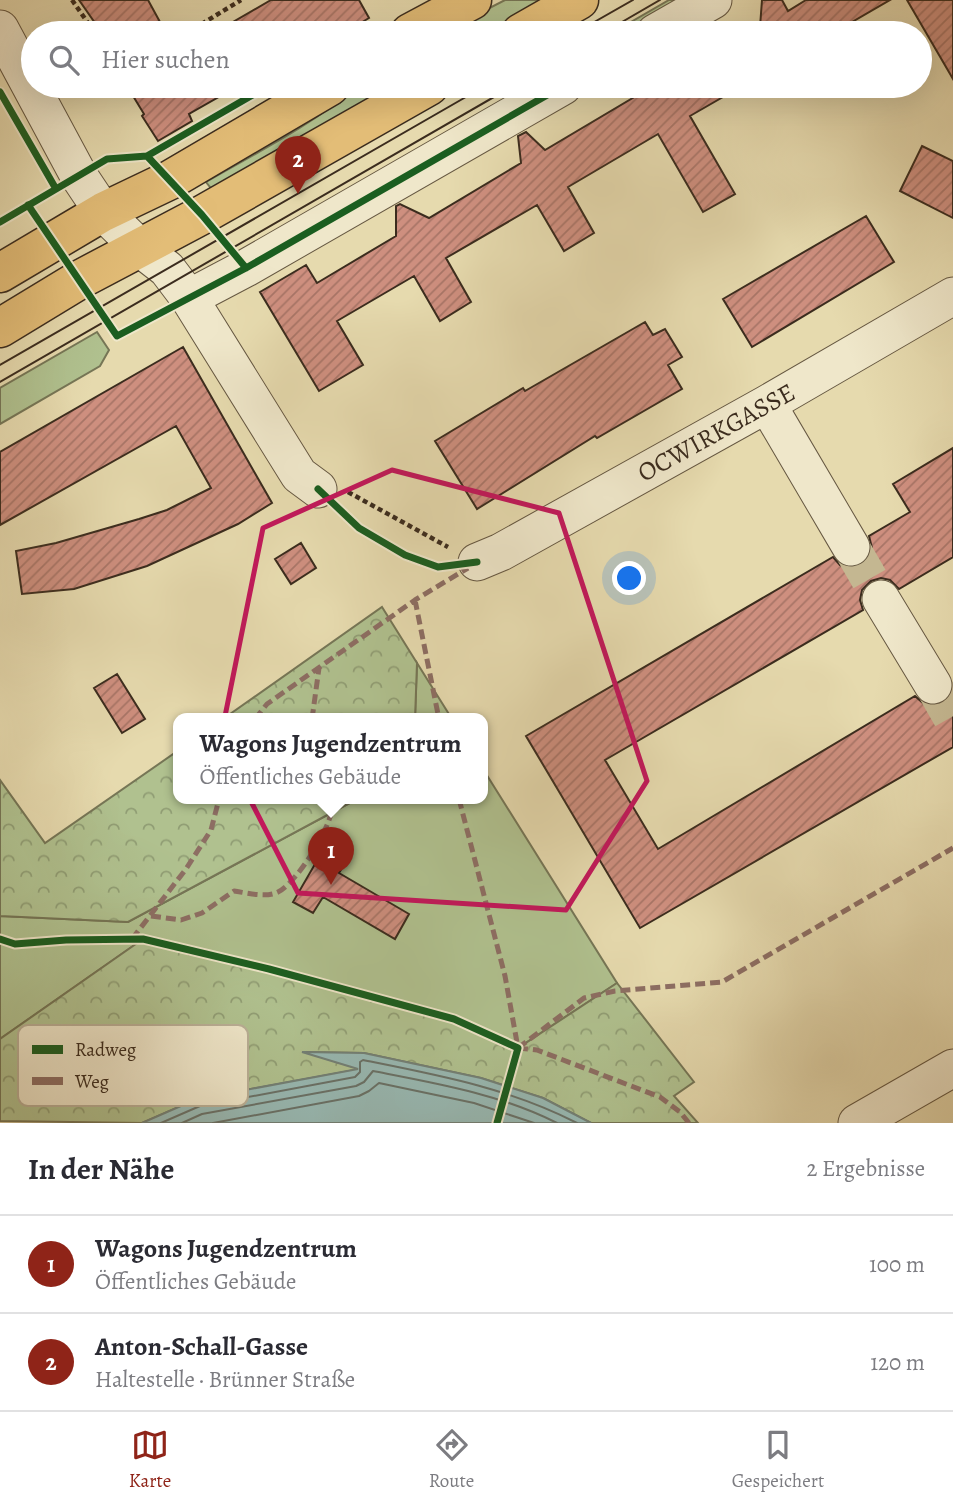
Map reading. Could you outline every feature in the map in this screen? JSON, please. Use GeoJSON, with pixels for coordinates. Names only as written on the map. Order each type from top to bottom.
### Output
{"type":"FeatureCollection","features":[{"type":"Feature","properties":{"kind":"main road"},"geometry":{"type":"LineString","coordinates":[[433,21],[472,0]]}},
{"type":"Feature","properties":{"kind":"main road"},"geometry":{"type":"LineString","coordinates":[[542,21],[579,0]]}},
{"type":"Feature","properties":{"kind":"main road"},"geometry":{"type":"LineString","coordinates":[[0,273],[103,212],[170,180],[310,98]]}},
{"type":"Feature","properties":{"kind":"main road"},"geometry":{"type":"LineString","coordinates":[[0,328],[79,280],[408,98]]}},
{"type":"Feature","properties":{"kind":"street"},"geometry":{"type":"LineString","coordinates":[[676,21],[713,0]]}},
{"type":"Feature","properties":{"kind":"street"},"geometry":{"type":"LineString","coordinates":[[0,29],[21,68]]}},
{"type":"Feature","properties":{"kind":"street"},"geometry":{"type":"LineString","coordinates":[[37,98],[79,176],[103,212],[140,248],[167,269],[190,298],[299,475],[318,489]]}},
{"type":"Feature","properties":{"kind":"street"},"geometry":{"type":"LineString","coordinates":[[190,298],[542,98]]}},
{"type":"Feature","properties":{"kind":"street","name":"OCWIRKGASSE"},"geometry":{"type":"LineString","coordinates":[[477,562],[501,552],[767,404],[953,296]]}},
{"type":"Feature","properties":{"kind":"street"},"geometry":{"type":"LineString","coordinates":[[767,404],[851,547]]}},
{"type":"Feature","properties":{"kind":"street"},"geometry":{"type":"LineString","coordinates":[[881,599],[933,685]]}},
{"type":"Feature","properties":{"kind":"street"},"geometry":{"type":"LineString","coordinates":[[857,1123],[953,1068]]}},
{"type":"Feature","properties":{"kind":"path"},"geometry":{"type":"LineString","coordinates":[[72,0],[87,21]]}},
{"type":"Feature","properties":{"kind":"path"},"geometry":{"type":"LineString","coordinates":[[207,21],[241,0]]}},
{"type":"Feature","properties":{"kind":"path"},"geometry":{"type":"LineString","coordinates":[[73,98],[76,104]]}},
{"type":"Feature","properties":{"kind":"path"},"geometry":{"type":"LineString","coordinates":[[318,489],[328,482],[477,562]]}},
{"type":"Feature","properties":{"kind":"highlighted area"},"geometry":{"type":"Polygon","coordinates":[[[392,470],[559,513],[647,781],[566,910],[298,893],[220,741],[263,528],[392,470]]]}},
{"type":"Feature","properties":{"kind":"green space"},"geometry":{"type":"Polygon","coordinates":[[[505,0],[552,0],[515,21],[464,21],[505,0]]]}},
{"type":"Feature","properties":{"kind":"green space"},"geometry":{"type":"Polygon","coordinates":[[[669,0],[694,0],[658,21],[633,21],[669,0]]]}},
{"type":"Feature","properties":{"kind":"green space"},"geometry":{"type":"Polygon","coordinates":[[[378,98],[214,192],[206,182],[303,126],[340,100],[378,98]]]}},
{"type":"Feature","properties":{"kind":"green space"},"geometry":{"type":"Polygon","coordinates":[[[97,332],[109,350],[100,366],[0,424],[0,388],[97,332]]]}},
{"type":"Feature","properties":{"kind":"green space"},"geometry":{"type":"Polygon","coordinates":[[[382,607],[417,663],[415,713],[232,713],[382,607]]]}},
{"type":"Feature","properties":{"kind":"green space"},"geometry":{"type":"Polygon","coordinates":[[[417,663],[448,713],[415,713],[417,663]]]}},
{"type":"Feature","properties":{"kind":"green space"},"geometry":{"type":"Polygon","coordinates":[[[173,754],[173,804],[348,804],[128,922],[0,916],[0,780],[45,843],[173,754]]]}},
{"type":"Feature","properties":{"kind":"green space"},"geometry":{"type":"Polygon","coordinates":[[[488,777],[617,983],[518,1048],[454,1019],[143,939],[0,1039],[0,916],[128,922],[348,804],[488,804],[488,777]]]}},
{"type":"Feature","properties":{"kind":"green space"},"geometry":{"type":"Polygon","coordinates":[[[143,939],[269,969],[454,1019],[518,1048],[617,983],[694,1082],[674,1096],[698,1123],[591,1123],[543,1098],[481,1078],[364,1053],[305,1052],[360,1069],[248,1090],[248,1025],[20,1025],[143,939]]]}},
{"type":"Feature","properties":{"kind":"green space"},"geometry":{"type":"Polygon","coordinates":[[[18,1026],[18,1106],[181,1106],[142,1123],[0,1121],[0,1039],[18,1026]]]}},
{"type":"Feature","properties":{"kind":"water"},"geometry":{"type":"Polygon","coordinates":[[[302,1052],[364,1053],[481,1078],[543,1098],[591,1123],[142,1123],[181,1106],[248,1106],[248,1089],[358,1069],[302,1052]]]}},
{"type":"Feature","properties":{"kind":"building"},"geometry":{"type":"Polygon","coordinates":[[[79,0],[148,0],[159,21],[94,21],[79,0]]]}},
{"type":"Feature","properties":{"kind":"building"},"geometry":{"type":"Polygon","coordinates":[[[271,0],[359,0],[369,18],[364,21],[235,21],[271,0]]]}},
{"type":"Feature","properties":{"kind":"building"},"geometry":{"type":"Polygon","coordinates":[[[762,0],[782,0],[788,11],[806,0],[890,0],[854,21],[760,21],[762,0]]]}},
{"type":"Feature","properties":{"kind":"building"},"geometry":{"type":"Polygon","coordinates":[[[907,0],[953,0],[953,79],[932,43],[932,21],[919,21],[907,0]]]}},
{"type":"Feature","properties":{"kind":"building"},"geometry":{"type":"Polygon","coordinates":[[[134,98],[217,98],[189,114],[192,121],[158,141],[142,116],[144,114],[134,98]]]}},
{"type":"Feature","properties":{"kind":"building"},"geometry":{"type":"Polygon","coordinates":[[[633,98],[721,98],[690,116],[735,194],[703,212],[658,134],[568,187],[594,233],[564,251],[537,205],[446,258],[471,302],[440,321],[414,276],[337,321],[363,365],[319,391],[260,292],[306,265],[317,283],[396,236],[396,206],[400,204],[429,218],[521,163],[518,136],[526,132],[545,150],[633,98]]]}},
{"type":"Feature","properties":{"kind":"building"},"geometry":{"type":"Polygon","coordinates":[[[922,146],[953,161],[953,218],[900,191],[922,146]]]}},
{"type":"Feature","properties":{"kind":"building"},"geometry":{"type":"Polygon","coordinates":[[[866,216],[894,262],[752,347],[723,299],[866,216]]]}},
{"type":"Feature","properties":{"kind":"building"},"geometry":{"type":"Polygon","coordinates":[[[645,322],[653,335],[665,329],[682,357],[668,365],[682,389],[597,438],[595,436],[477,509],[435,441],[523,388],[525,391],[645,322]]]}},
{"type":"Feature","properties":{"kind":"building"},"geometry":{"type":"Polygon","coordinates":[[[183,347],[272,503],[238,524],[147,566],[74,589],[22,594],[16,551],[56,543],[167,510],[211,488],[176,426],[0,525],[0,452],[183,347]]]}},
{"type":"Feature","properties":{"kind":"building"},"geometry":{"type":"Polygon","coordinates":[[[953,448],[953,557],[899,589],[890,580],[881,578],[871,581],[862,590],[860,600],[863,610],[605,760],[658,849],[915,696],[924,704],[934,706],[944,703],[951,696],[953,689],[953,747],[640,928],[526,736],[833,557],[840,565],[850,568],[862,565],[869,558],[872,548],[869,536],[910,512],[893,484],[953,448]]]}},
{"type":"Feature","properties":{"kind":"building"},"geometry":{"type":"Polygon","coordinates":[[[301,543],[316,568],[291,584],[275,559],[301,543]]]}},
{"type":"Feature","properties":{"kind":"building"},"geometry":{"type":"Polygon","coordinates":[[[117,674],[145,719],[122,733],[94,688],[117,674]]]}},
{"type":"Feature","properties":{"kind":"building"},"geometry":{"type":"Polygon","coordinates":[[[326,845],[348,858],[339,873],[409,914],[395,939],[323,897],[313,913],[293,902],[326,845]]]}},
{"type":"Feature","properties":{"kind":"tunnel"},"geometry":{"type":"LineString","coordinates":[[851,547],[881,599]]}},
{"type":"Feature","properties":{"kind":"tunnel"},"geometry":{"type":"LineString","coordinates":[[933,685],[953,720]]}},
{"type":"Feature","properties":{"kind":"tram line"},"geometry":{"type":"LineString","coordinates":[[596,21],[633,0]]}},
{"type":"Feature","properties":{"kind":"tram line"},"geometry":{"type":"LineString","coordinates":[[624,21],[660,0]]}},
{"type":"Feature","properties":{"kind":"tram line"},"geometry":{"type":"LineString","coordinates":[[0,365],[464,98]]}},
{"type":"Feature","properties":{"kind":"tram line"},"geometry":{"type":"LineString","coordinates":[[0,382],[492,98]]}},
{"type":"Feature","properties":{"kind":"marked path"},"geometry":{"type":"LineString","coordinates":[[260,713],[267,704],[415,600],[468,568]]}},
{"type":"Feature","properties":{"kind":"marked path"},"geometry":{"type":"LineString","coordinates":[[415,600],[438,713]]}},
{"type":"Feature","properties":{"kind":"marked path"},"geometry":{"type":"LineString","coordinates":[[313,713],[319,668]]}},
{"type":"Feature","properties":{"kind":"marked path"},"geometry":{"type":"LineString","coordinates":[[132,939],[186,869],[211,830],[218,804]]}},
{"type":"Feature","properties":{"kind":"marked path"},"geometry":{"type":"LineString","coordinates":[[151,916],[181,920],[202,913],[234,891],[262,895],[278,892],[295,876],[314,850],[329,821],[332,804]]}},
{"type":"Feature","properties":{"kind":"marked path"},"geometry":{"type":"LineString","coordinates":[[460,804],[505,976],[518,1048]]}},
{"type":"Feature","properties":{"kind":"marked path"},"geometry":{"type":"LineString","coordinates":[[518,1048],[584,998],[615,991],[722,982],[953,848]]}},
{"type":"Feature","properties":{"kind":"marked path"},"geometry":{"type":"LineString","coordinates":[[518,1048],[537,1050],[660,1097],[680,1112],[689,1123]]}},
{"type":"Feature","properties":{"kind":"cycle path"},"geometry":{"type":"LineString","coordinates":[[0,92],[56,189]]}},
{"type":"Feature","properties":{"kind":"cycle path"},"geometry":{"type":"LineString","coordinates":[[0,222],[107,159],[147,156],[247,98]]}},
{"type":"Feature","properties":{"kind":"cycle path"},"geometry":{"type":"LineString","coordinates":[[28,205],[117,336],[246,268],[542,98]]}},
{"type":"Feature","properties":{"kind":"cycle path"},"geometry":{"type":"LineString","coordinates":[[147,156],[202,215],[246,268]]}},
{"type":"Feature","properties":{"kind":"cycle path"},"geometry":{"type":"LineString","coordinates":[[318,489],[359,528],[405,555],[438,567],[477,562]]}},
{"type":"Feature","properties":{"kind":"cycle path"},"geometry":{"type":"LineString","coordinates":[[0,939],[15,944],[143,939],[269,969],[454,1019],[518,1048],[497,1123]]}},
{"type":"Feature","properties":{"kind":"place","name":"Anton-Schall-Gasse"},"geometry":{"type":"Point","coordinates":[298,194]}},
{"type":"Feature","properties":{"kind":"place","name":"Wagons Jugendzentrum"},"geometry":{"type":"Point","coordinates":[331,885]}}]}
